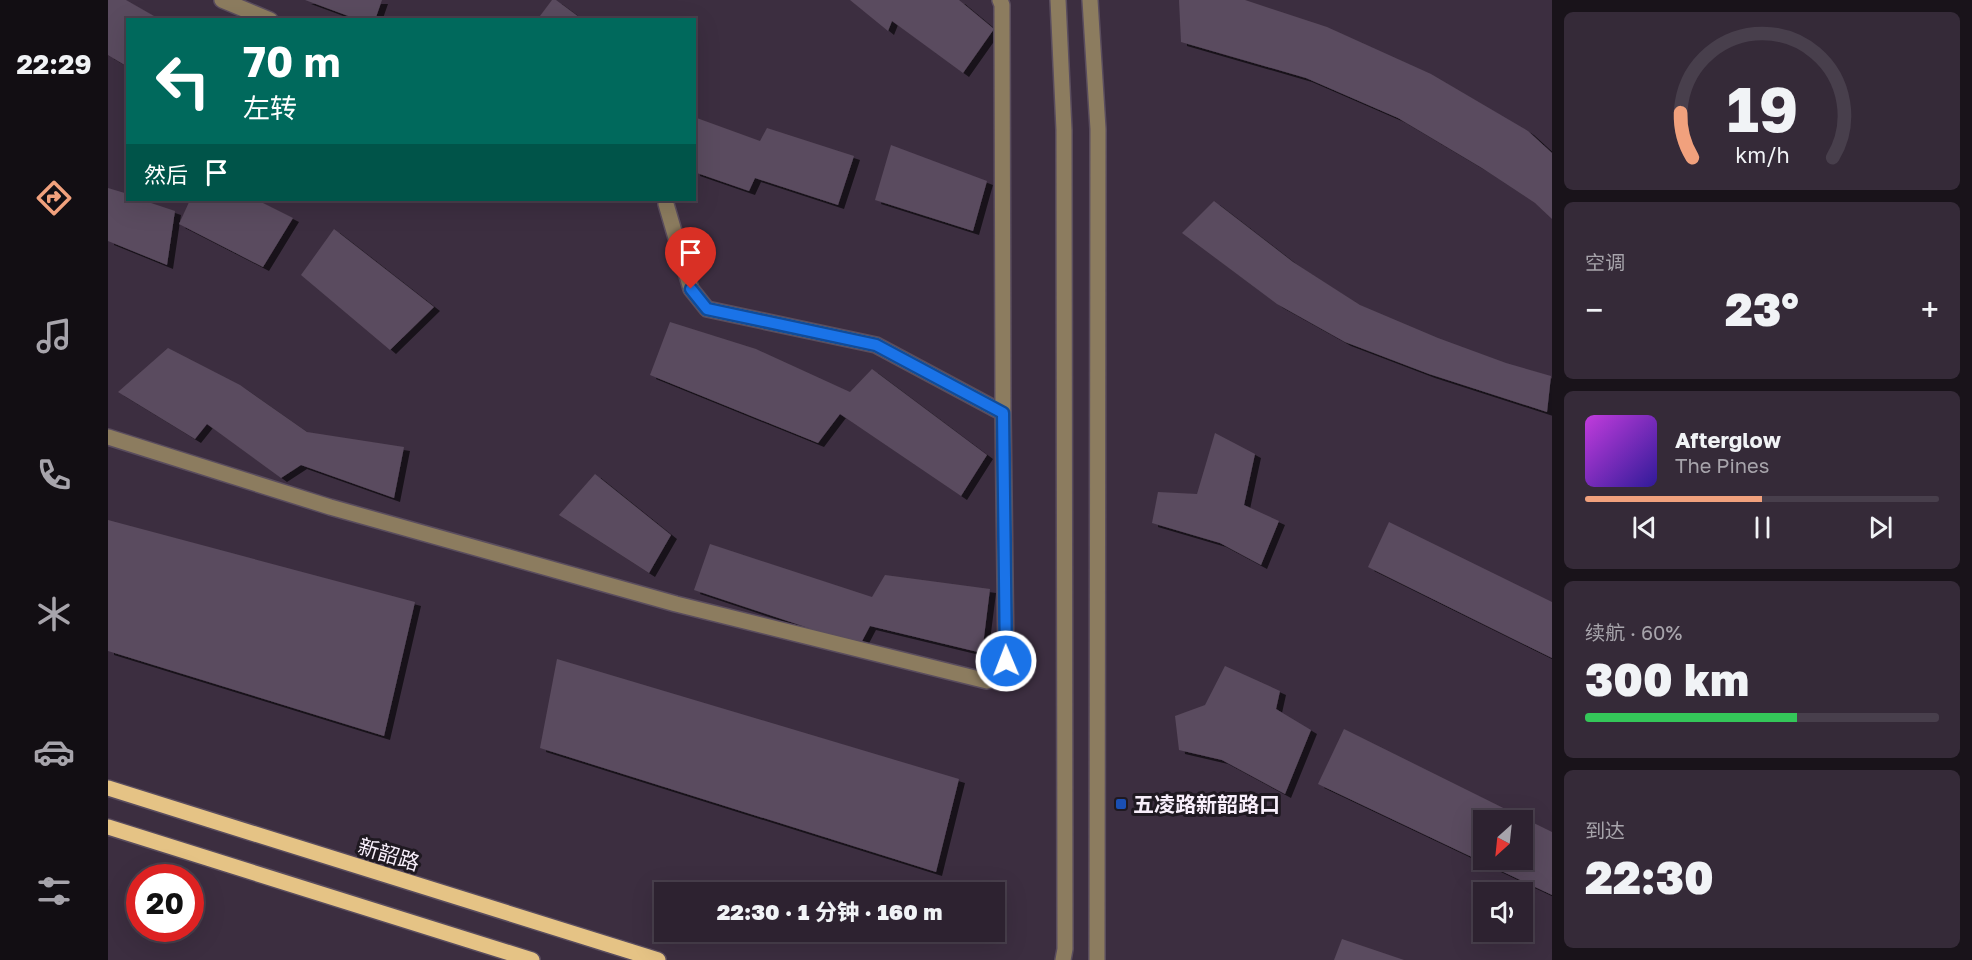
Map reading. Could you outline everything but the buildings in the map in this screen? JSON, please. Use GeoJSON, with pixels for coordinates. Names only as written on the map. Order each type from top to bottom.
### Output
{"type":"FeatureCollection","features":[{"type":"Feature","properties":{"kind":"main road","name":"新韶路"},"geometry":{"type":"LineString","coordinates":[[108,788],[658,960]]}},
{"type":"Feature","properties":{"kind":"main road"},"geometry":{"type":"LineString","coordinates":[[108,827],[532,960]]}},
{"type":"Feature","properties":{"kind":"street"},"geometry":{"type":"LineString","coordinates":[[222,0],[265,18]]}},
{"type":"Feature","properties":{"kind":"street"},"geometry":{"type":"LineString","coordinates":[[108,437],[330,507],[676,604],[987,681],[1006,661],[1002,5],[1000,0]]}},
{"type":"Feature","properties":{"kind":"street"},"geometry":{"type":"LineString","coordinates":[[1058,0],[1065,154],[1065,949],[1063,960]]}},
{"type":"Feature","properties":{"kind":"street"},"geometry":{"type":"LineString","coordinates":[[1090,0],[1098,129],[1097,960]]}},
{"type":"Feature","properties":{"kind":"street"},"geometry":{"type":"LineString","coordinates":[[666,204],[691,289],[707,309],[876,345],[1003,413]]}},
{"type":"Feature","properties":{"kind":"place","name":"五凌路新韶路口"},"geometry":{"type":"Point","coordinates":[1121,804]}},
{"type":"Feature","properties":{"kind":"route"},"geometry":{"type":"LineString","coordinates":[[691,289],[707,309],[876,345],[1003,413],[1006,661]]}}]}
